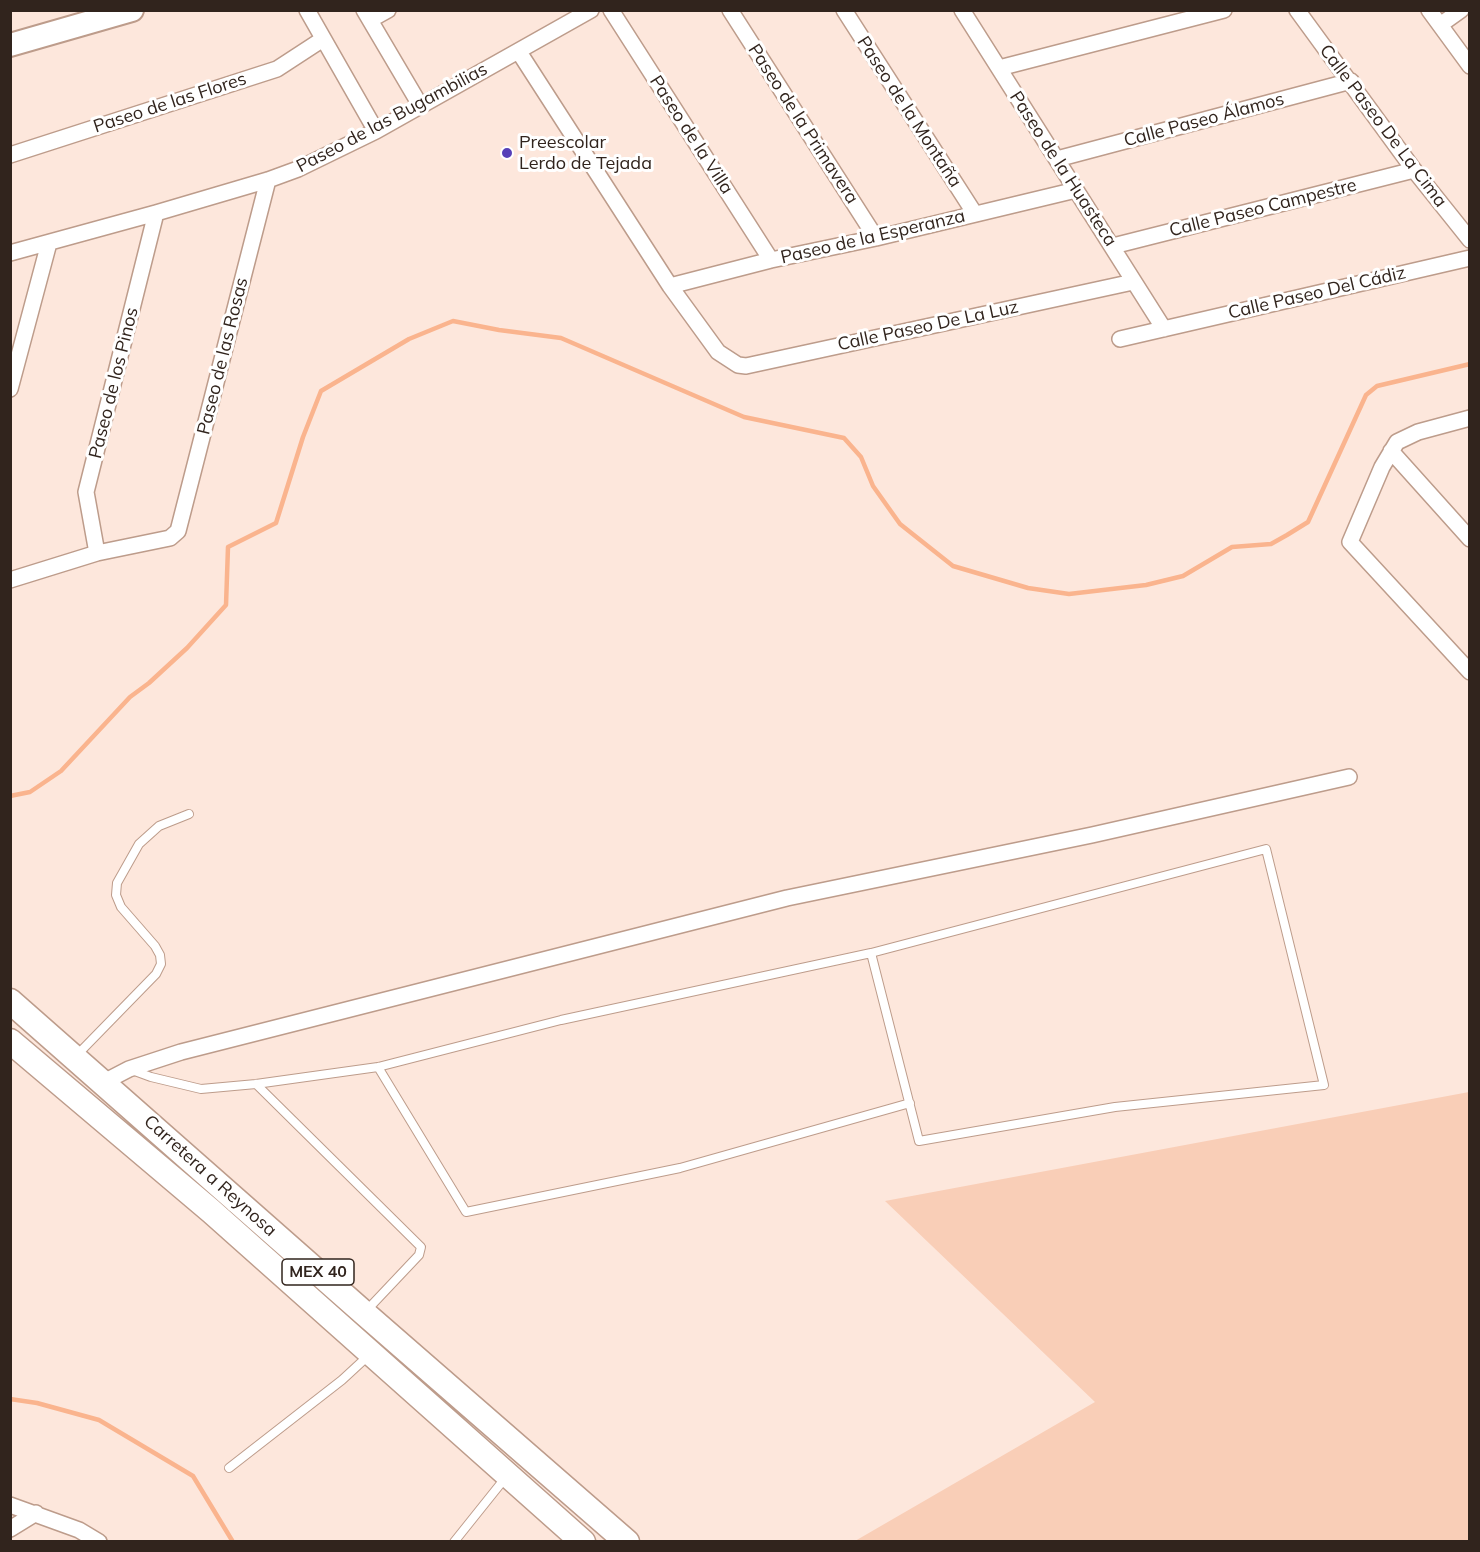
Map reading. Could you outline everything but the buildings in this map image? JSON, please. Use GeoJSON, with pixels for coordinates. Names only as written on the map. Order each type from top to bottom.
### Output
{"type":"FeatureCollection","features":[{"type":"Feature","properties":{"kind":"main road","name":"Carretera a Reynosa"},"geometry":{"type":"LineString","coordinates":[[10,1001],[627,1542]]}},
{"type":"Feature","properties":{"kind":"main road","name":"Carretera a Reynosa"},"geometry":{"type":"LineString","coordinates":[[10,1041],[211,1211],[583,1542]]}},
{"type":"Feature","properties":{"kind":"main road"},"geometry":{"type":"LineString","coordinates":[[211,1211],[222,1212],[230,1216],[337,1307],[364,1313]]}},
{"type":"Feature","properties":{"kind":"street"},"geometry":{"type":"LineString","coordinates":[[10,45],[132,10]]}},
{"type":"Feature","properties":{"kind":"street"},"geometry":{"type":"LineString","coordinates":[[307,10],[376,131]]}},
{"type":"Feature","properties":{"kind":"street"},"geometry":{"type":"LineString","coordinates":[[388,10],[367,16],[420,105]]}},
{"type":"Feature","properties":{"kind":"street","name":"Paseo de las Bugambilias"},"geometry":{"type":"LineString","coordinates":[[10,253],[268,180],[331,154],[519,52],[591,10]]}},
{"type":"Feature","properties":{"kind":"street","name":"Paseo de la Villa"},"geometry":{"type":"LineString","coordinates":[[611,10],[771,260]]}},
{"type":"Feature","properties":{"kind":"street","name":"Paseo de la Primavera"},"geometry":{"type":"LineString","coordinates":[[730,10],[876,238]]}},
{"type":"Feature","properties":{"kind":"street","name":"Paseo de la Montaña"},"geometry":{"type":"LineString","coordinates":[[844,10],[975,214]]}},
{"type":"Feature","properties":{"kind":"street","name":"Paseo de la Huasteca"},"geometry":{"type":"LineString","coordinates":[[962,10],[1164,329]]}},
{"type":"Feature","properties":{"kind":"street"},"geometry":{"type":"LineString","coordinates":[[999,68],[1224,10]]}},
{"type":"Feature","properties":{"kind":"street","name":"Calle Paseo De La Cima"},"geometry":{"type":"LineString","coordinates":[[1297,10],[1414,170],[1470,240]]}},
{"type":"Feature","properties":{"kind":"street"},"geometry":{"type":"LineString","coordinates":[[1428,10],[1470,66]]}},
{"type":"Feature","properties":{"kind":"street"},"geometry":{"type":"LineString","coordinates":[[1440,25],[1461,10]]}},
{"type":"Feature","properties":{"kind":"street","name":"Paseo de las Flores"},"geometry":{"type":"LineString","coordinates":[[10,155],[277,69],[323,39]]}},
{"type":"Feature","properties":{"kind":"street"},"geometry":{"type":"LineString","coordinates":[[519,52],[670,285]]}},
{"type":"Feature","properties":{"kind":"street","name":"Calle Paseo Álamos"},"geometry":{"type":"LineString","coordinates":[[1057,159],[1351,81]]}},
{"type":"Feature","properties":{"kind":"street","name":"Calle Paseo Campestre"},"geometry":{"type":"LineString","coordinates":[[1113,246],[1414,170]]}},
{"type":"Feature","properties":{"kind":"street","name":"Paseo de las Rosas"},"geometry":{"type":"LineString","coordinates":[[97,553],[170,538],[178,531],[268,180]]}},
{"type":"Feature","properties":{"kind":"street","name":"Paseo de la Esperanza"},"geometry":{"type":"LineString","coordinates":[[670,285],[1076,190]]}},
{"type":"Feature","properties":{"kind":"street","name":"Paseo de los Pinos"},"geometry":{"type":"LineString","coordinates":[[97,553],[86,492],[156,213]]}},
{"type":"Feature","properties":{"kind":"street"},"geometry":{"type":"LineString","coordinates":[[10,389],[49,243]]}},
{"type":"Feature","properties":{"kind":"street","name":"Calle Paseo Del Cádiz"},"geometry":{"type":"LineString","coordinates":[[1120,339],[1470,258]]}},
{"type":"Feature","properties":{"kind":"street","name":"Calle Paseo De La Luz"},"geometry":{"type":"LineString","coordinates":[[670,285],[718,352],[738,365],[746,366],[1133,282]]}},
{"type":"Feature","properties":{"kind":"street"},"geometry":{"type":"LineString","coordinates":[[1470,418],[1418,432],[1397,442],[1390,451],[1350,542],[1470,672]]}},
{"type":"Feature","properties":{"kind":"street"},"geometry":{"type":"LineString","coordinates":[[1390,451],[1470,539]]}},
{"type":"Feature","properties":{"kind":"street"},"geometry":{"type":"LineString","coordinates":[[10,580],[97,553]]}},
{"type":"Feature","properties":{"kind":"street"},"geometry":{"type":"LineString","coordinates":[[104,1082],[129,1069],[181,1052],[787,898],[1080,837],[1349,777]]}},
{"type":"Feature","properties":{"kind":"street"},"geometry":{"type":"LineString","coordinates":[[10,1505],[79,1530],[99,1542]]}},
{"type":"Feature","properties":{"kind":"street"},"geometry":{"type":"LineString","coordinates":[[10,1529],[36,1514]]}},
{"type":"Feature","properties":{"kind":"lane"},"geometry":{"type":"LineString","coordinates":[[75,1057],[156,974],[161,964],[160,955],[155,946],[121,907],[116,895],[117,883],[139,844],[159,826],[189,814]]}},
{"type":"Feature","properties":{"kind":"lane"},"geometry":{"type":"LineString","coordinates":[[129,1069],[194,1089],[256,1084],[378,1067],[561,1020],[871,953],[1266,849],[1324,1085],[1114,1107],[920,1141],[871,953]]}},
{"type":"Feature","properties":{"kind":"lane"},"geometry":{"type":"LineString","coordinates":[[378,1067],[466,1212],[680,1168],[910,1103]]}},
{"type":"Feature","properties":{"kind":"lane"},"geometry":{"type":"LineString","coordinates":[[256,1084],[421,1247],[419,1255],[364,1313]]}},
{"type":"Feature","properties":{"kind":"lane"},"geometry":{"type":"LineString","coordinates":[[229,1468],[342,1380],[371,1353]]}},
{"type":"Feature","properties":{"kind":"lane"},"geometry":{"type":"LineString","coordinates":[[454,1542],[509,1474]]}},
{"type":"Feature","properties":{"kind":"shaded area"},"geometry":{"type":"Polygon","coordinates":[[[1469,1092],[1469,1541],[855,1541],[1095,1402],[885,1201],[1469,1092]]]}},
{"type":"Feature","properties":{"kind":"waterway"},"geometry":{"type":"LineString","coordinates":[[10,796],[30,792],[61,771],[130,697],[187,648],[226,605],[228,547],[276,523],[303,437],[321,391],[409,339],[453,321],[561,338],[744,417],[844,438],[861,457],[873,486],[900,524],[953,566],[1028,588],[1069,594],[1146,585],[1183,576],[1232,547],[1271,544],[1287,535],[1308,522],[1366,395],[1377,386],[1470,364]]}},
{"type":"Feature","properties":{"kind":"waterway"},"geometry":{"type":"LineString","coordinates":[[10,1399],[37,1403],[99,1420],[193,1476],[233,1542]]}},
{"type":"Feature","properties":{"kind":"place","name":"Preescolar Lerdo de Tejada"},"geometry":{"type":"Point","coordinates":[507,153]}}]}
